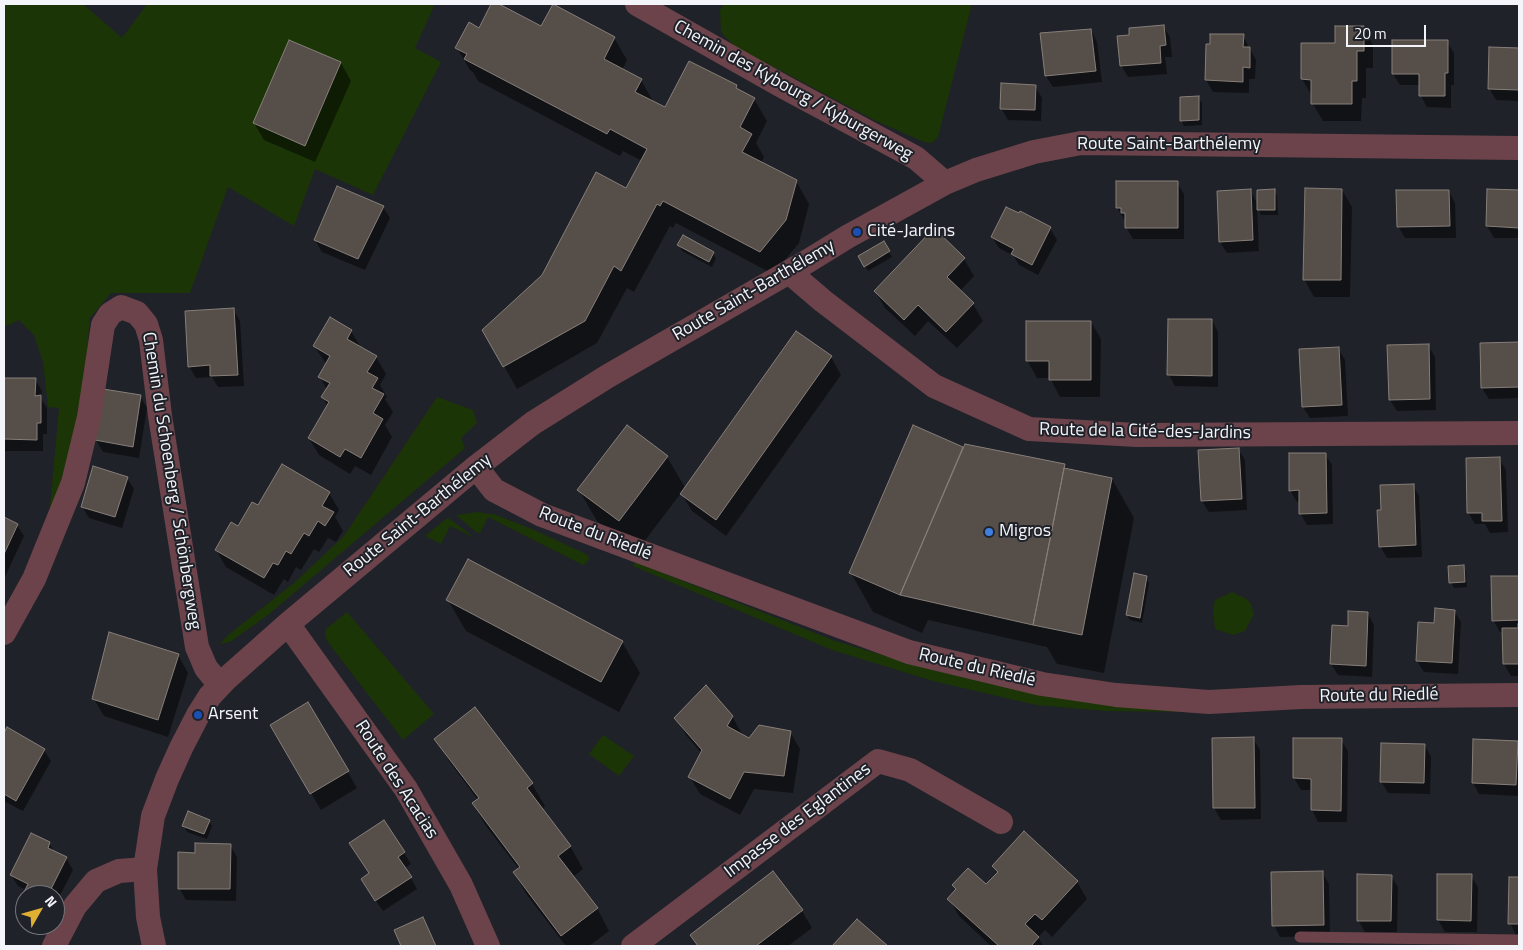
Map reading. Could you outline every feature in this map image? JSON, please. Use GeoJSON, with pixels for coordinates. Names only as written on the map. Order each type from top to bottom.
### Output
{"type":"FeatureCollection","features":[{"type":"Feature","properties":{"kind":"street","name":"Chemin des Kybourg / Kyburgerweg"},"geometry":{"type":"LineString","coordinates":[[637,4],[782,86],[916,158],[945,183]]}},
{"type":"Feature","properties":{"kind":"street","name":"Route Saint-Barthélemy"},"geometry":{"type":"LineString","coordinates":[[154,946],[148,917],[145,869],[153,816],[181,748],[198,715],[220,685],[288,624],[476,467],[533,424],[608,376],[847,237],[945,183],[976,170],[1034,152],[1081,143],[1519,148]]}},
{"type":"Feature","properties":{"kind":"street","name":"Route de la Cité-des-Jardins"},"geometry":{"type":"LineString","coordinates":[[788,272],[934,386],[1028,429],[1137,435],[1519,432]]}},
{"type":"Feature","properties":{"kind":"street","name":"Chemin du Schoenberg / Schönbergweg"},"geometry":{"type":"LineString","coordinates":[[4,633],[34,579],[73,483],[90,417],[103,325],[110,314],[121,307],[137,313],[146,324],[151,340],[160,416],[197,647],[206,668],[220,685]]}},
{"type":"Feature","properties":{"kind":"street","name":"Route du Riedlé"},"geometry":{"type":"LineString","coordinates":[[476,467],[494,490],[542,515],[909,652],[1042,684],[1116,694],[1210,702],[1301,697],[1519,695]]}},
{"type":"Feature","properties":{"kind":"street","name":"Route des Acacias"},"geometry":{"type":"LineString","coordinates":[[288,624],[406,789],[461,885],[488,946]]}},
{"type":"Feature","properties":{"kind":"street","name":"Impasse des Eglantines"},"geometry":{"type":"LineString","coordinates":[[633,946],[878,761],[910,770],[1000,822]]}},
{"type":"Feature","properties":{"kind":"street"},"geometry":{"type":"LineString","coordinates":[[54,946],[75,906],[96,881],[119,871],[145,869]]}},
{"type":"Feature","properties":{"kind":"lane"},"geometry":{"type":"LineString","coordinates":[[1300,937],[1519,940]]}},
{"type":"Feature","properties":{"kind":"green space"},"geometry":{"type":"Polygon","coordinates":[[[4,4],[83,4],[122,38],[147,4],[435,4],[415,48],[441,62],[373,195],[315,169],[294,226],[228,187],[190,293],[111,293],[90,318],[82,406],[68,470],[49,517],[59,408],[48,407],[43,362],[34,335],[19,320],[4,327],[4,4]]]}},
{"type":"Feature","properties":{"kind":"green space"},"geometry":{"type":"Polygon","coordinates":[[[724,4],[972,4],[938,137],[932,143],[924,142],[876,121],[734,46],[721,32],[720,10],[724,4]]]}},
{"type":"Feature","properties":{"kind":"green space"},"geometry":{"type":"Polygon","coordinates":[[[437,397],[473,410],[477,423],[461,438],[465,448],[268,615],[230,642],[220,644],[228,635],[294,583],[344,536],[437,397]]]}},
{"type":"Feature","properties":{"kind":"green space"},"geometry":{"type":"Polygon","coordinates":[[[478,512],[496,515],[534,530],[586,554],[589,557],[588,562],[583,565],[488,517],[480,533],[476,532],[456,515],[478,512]]]}},
{"type":"Feature","properties":{"kind":"green space"},"geometry":{"type":"Polygon","coordinates":[[[446,519],[450,519],[475,538],[450,526],[441,544],[425,536],[446,519]]]}},
{"type":"Feature","properties":{"kind":"green space"},"geometry":{"type":"Polygon","coordinates":[[[635,562],[835,641],[936,671],[1038,693],[1193,712],[1106,711],[1036,705],[933,681],[832,650],[633,566],[635,562]]]}},
{"type":"Feature","properties":{"kind":"green space"},"geometry":{"type":"Polygon","coordinates":[[[1232,592],[1250,602],[1254,614],[1245,631],[1233,635],[1215,629],[1213,609],[1215,600],[1232,592]]]}},
{"type":"Feature","properties":{"kind":"green space"},"geometry":{"type":"Polygon","coordinates":[[[347,612],[434,714],[403,740],[327,641],[326,629],[347,612]]]}},
{"type":"Feature","properties":{"kind":"green space"},"geometry":{"type":"Polygon","coordinates":[[[603,735],[634,756],[619,776],[589,754],[603,735]]]}},
{"type":"Feature","properties":{"kind":"building"},"geometry":{"type":"Polygon","coordinates":[[[491,4],[499,4],[541,26],[553,4],[615,37],[604,59],[642,79],[635,92],[665,107],[689,61],[737,85],[736,88],[755,98],[740,127],[752,134],[742,152],[797,180],[786,220],[760,252],[663,201],[660,206],[657,204],[621,271],[614,266],[585,321],[503,367],[482,330],[542,275],[596,172],[626,188],[647,149],[610,129],[607,134],[464,59],[467,54],[455,48],[469,22],[479,28],[491,4]]]}},
{"type":"Feature","properties":{"kind":"building"},"geometry":{"type":"Polygon","coordinates":[[[1164,25],[1166,45],[1160,46],[1161,63],[1120,66],[1117,36],[1129,35],[1129,28],[1164,25]]]}},
{"type":"Feature","properties":{"kind":"building"},"geometry":{"type":"Polygon","coordinates":[[[1335,26],[1364,26],[1364,51],[1357,51],[1357,81],[1352,81],[1352,104],[1311,104],[1311,80],[1301,79],[1301,43],[1335,43],[1335,26]]]}},
{"type":"Feature","properties":{"kind":"building"},"geometry":{"type":"Polygon","coordinates":[[[1091,29],[1096,71],[1045,76],[1040,33],[1091,29]]]}},
{"type":"Feature","properties":{"kind":"building"},"geometry":{"type":"Polygon","coordinates":[[[1210,34],[1244,34],[1243,47],[1250,47],[1250,68],[1243,67],[1243,82],[1205,80],[1206,44],[1210,44],[1210,34]]]}},
{"type":"Feature","properties":{"kind":"building"},"geometry":{"type":"Polygon","coordinates":[[[289,40],[341,62],[305,146],[253,123],[289,40]]]}},
{"type":"Feature","properties":{"kind":"building"},"geometry":{"type":"Polygon","coordinates":[[[1392,40],[1448,40],[1448,73],[1445,73],[1445,96],[1419,96],[1419,74],[1392,74],[1392,40]]]}},
{"type":"Feature","properties":{"kind":"building"},"geometry":{"type":"Polygon","coordinates":[[[1489,47],[1519,48],[1519,90],[1488,89],[1489,47]]]}},
{"type":"Feature","properties":{"kind":"building"},"geometry":{"type":"Polygon","coordinates":[[[1001,83],[1036,85],[1035,110],[1000,109],[1001,83]]]}},
{"type":"Feature","properties":{"kind":"building"},"geometry":{"type":"Polygon","coordinates":[[[1199,96],[1199,120],[1180,121],[1180,97],[1199,96]]]}},
{"type":"Feature","properties":{"kind":"building"},"geometry":{"type":"Polygon","coordinates":[[[1116,181],[1178,181],[1178,228],[1125,228],[1125,213],[1121,213],[1121,208],[1116,208],[1116,181]]]}},
{"type":"Feature","properties":{"kind":"building"},"geometry":{"type":"Polygon","coordinates":[[[337,186],[384,206],[358,259],[314,240],[337,186]]]}},
{"type":"Feature","properties":{"kind":"building"},"geometry":{"type":"Polygon","coordinates":[[[1305,188],[1342,189],[1341,280],[1303,280],[1305,188]]]}},
{"type":"Feature","properties":{"kind":"building"},"geometry":{"type":"Polygon","coordinates":[[[1251,189],[1253,240],[1219,242],[1217,191],[1251,189]]]}},
{"type":"Feature","properties":{"kind":"building"},"geometry":{"type":"Polygon","coordinates":[[[1275,189],[1275,210],[1257,210],[1257,190],[1275,189]]]}},
{"type":"Feature","properties":{"kind":"building"},"geometry":{"type":"Polygon","coordinates":[[[1487,189],[1519,190],[1519,228],[1486,226],[1487,189]]]}},
{"type":"Feature","properties":{"kind":"building"},"geometry":{"type":"Polygon","coordinates":[[[1396,190],[1449,190],[1450,226],[1397,227],[1396,190]]]}},
{"type":"Feature","properties":{"kind":"building"},"geometry":{"type":"Polygon","coordinates":[[[1006,207],[1019,213],[1020,211],[1051,227],[1032,265],[1011,254],[1014,249],[991,237],[1006,207]]]}},
{"type":"Feature","properties":{"kind":"building"},"geometry":{"type":"Polygon","coordinates":[[[934,228],[965,258],[947,277],[974,303],[946,332],[918,305],[904,320],[874,291],[934,228]]]}},
{"type":"Feature","properties":{"kind":"building"},"geometry":{"type":"Polygon","coordinates":[[[683,235],[714,252],[709,262],[677,245],[683,235]]]}},
{"type":"Feature","properties":{"kind":"building"},"geometry":{"type":"Polygon","coordinates":[[[884,241],[890,251],[864,267],[858,256],[884,241]]]}},
{"type":"Feature","properties":{"kind":"building"},"geometry":{"type":"Polygon","coordinates":[[[234,308],[238,375],[210,376],[210,365],[188,367],[185,311],[234,308]]]}},
{"type":"Feature","properties":{"kind":"building"},"geometry":{"type":"Polygon","coordinates":[[[330,317],[352,330],[347,339],[377,356],[367,372],[378,378],[372,388],[384,394],[373,413],[383,419],[361,458],[345,449],[340,457],[308,438],[329,402],[321,397],[330,383],[318,377],[330,356],[313,346],[330,317]]]}},
{"type":"Feature","properties":{"kind":"building"},"geometry":{"type":"Polygon","coordinates":[[[1168,319],[1212,319],[1212,376],[1167,375],[1168,319]]]}},
{"type":"Feature","properties":{"kind":"building"},"geometry":{"type":"Polygon","coordinates":[[[1026,321],[1091,321],[1091,380],[1049,380],[1049,361],[1026,361],[1026,321]]]}},
{"type":"Feature","properties":{"kind":"building"},"geometry":{"type":"Polygon","coordinates":[[[796,331],[832,356],[716,520],[680,494],[796,331]]]}},
{"type":"Feature","properties":{"kind":"building"},"geometry":{"type":"Polygon","coordinates":[[[1519,342],[1519,387],[1481,388],[1480,343],[1519,342]]]}},
{"type":"Feature","properties":{"kind":"building"},"geometry":{"type":"Polygon","coordinates":[[[1429,344],[1430,399],[1389,400],[1387,345],[1429,344]]]}},
{"type":"Feature","properties":{"kind":"building"},"geometry":{"type":"Polygon","coordinates":[[[1339,347],[1342,405],[1302,407],[1299,349],[1339,347]]]}},
{"type":"Feature","properties":{"kind":"building"},"geometry":{"type":"Polygon","coordinates":[[[4,378],[36,378],[35,396],[41,395],[41,423],[37,423],[37,440],[4,439],[4,378]]]}},
{"type":"Feature","properties":{"kind":"building"},"geometry":{"type":"Polygon","coordinates":[[[103,389],[141,395],[133,447],[95,440],[103,389]]]}},
{"type":"Feature","properties":{"kind":"building"},"geometry":{"type":"Polygon","coordinates":[[[627,425],[668,456],[619,521],[577,490],[627,425]]]}},
{"type":"Feature","properties":{"kind":"building"},"geometry":{"type":"Polygon","coordinates":[[[913,425],[963,447],[900,595],[849,573],[913,425]]]}},
{"type":"Feature","properties":{"kind":"building","name":"Migros"},"geometry":{"type":"Polygon","coordinates":[[[965,444],[1065,464],[1033,625],[900,595],[965,444]]]}},
{"type":"Feature","properties":{"kind":"building"},"geometry":{"type":"Polygon","coordinates":[[[1239,448],[1242,499],[1201,501],[1198,450],[1239,448]]]}},
{"type":"Feature","properties":{"kind":"building"},"geometry":{"type":"Polygon","coordinates":[[[1289,453],[1326,453],[1327,513],[1299,514],[1299,490],[1289,491],[1289,453]]]}},
{"type":"Feature","properties":{"kind":"building"},"geometry":{"type":"Polygon","coordinates":[[[1500,457],[1502,521],[1482,521],[1482,513],[1467,513],[1466,458],[1500,457]]]}},
{"type":"Feature","properties":{"kind":"building"},"geometry":{"type":"Polygon","coordinates":[[[282,464],[330,492],[322,506],[334,512],[325,526],[318,521],[309,536],[304,533],[291,554],[286,551],[278,565],[273,563],[264,578],[215,550],[231,522],[238,526],[252,502],[258,505],[282,464]]]}},
{"type":"Feature","properties":{"kind":"building"},"geometry":{"type":"Polygon","coordinates":[[[93,466],[128,477],[115,517],[81,507],[93,466]]]}},
{"type":"Feature","properties":{"kind":"building"},"geometry":{"type":"Polygon","coordinates":[[[1064,468],[1112,478],[1082,635],[1033,625],[1064,468]]]}},
{"type":"Feature","properties":{"kind":"building"},"geometry":{"type":"Polygon","coordinates":[[[1414,484],[1416,545],[1379,547],[1377,510],[1381,510],[1380,485],[1414,484]]]}},
{"type":"Feature","properties":{"kind":"building"},"geometry":{"type":"Polygon","coordinates":[[[4,517],[18,524],[4,554],[4,517]]]}},
{"type":"Feature","properties":{"kind":"building"},"geometry":{"type":"Polygon","coordinates":[[[468,559],[623,641],[601,682],[446,600],[468,559]]]}},
{"type":"Feature","properties":{"kind":"building"},"geometry":{"type":"Polygon","coordinates":[[[1464,565],[1465,582],[1449,583],[1448,566],[1464,565]]]}},
{"type":"Feature","properties":{"kind":"building"},"geometry":{"type":"Polygon","coordinates":[[[1134,573],[1147,576],[1140,618],[1126,615],[1134,573]]]}},
{"type":"Feature","properties":{"kind":"building"},"geometry":{"type":"Polygon","coordinates":[[[1491,576],[1519,576],[1519,620],[1492,621],[1491,576]]]}},
{"type":"Feature","properties":{"kind":"building"},"geometry":{"type":"Polygon","coordinates":[[[1435,608],[1455,610],[1452,663],[1416,661],[1418,622],[1434,623],[1435,608]]]}},
{"type":"Feature","properties":{"kind":"building"},"geometry":{"type":"Polygon","coordinates":[[[1348,611],[1368,612],[1366,666],[1330,664],[1332,625],[1348,626],[1348,611]]]}},
{"type":"Feature","properties":{"kind":"building"},"geometry":{"type":"Polygon","coordinates":[[[1518,624],[1519,664],[1503,664],[1502,628],[1518,628],[1518,624]]]}},
{"type":"Feature","properties":{"kind":"building"},"geometry":{"type":"Polygon","coordinates":[[[109,632],[179,654],[158,720],[92,699],[109,632]]]}},
{"type":"Feature","properties":{"kind":"building"},"geometry":{"type":"Polygon","coordinates":[[[706,685],[733,716],[727,726],[749,738],[759,725],[791,731],[784,776],[744,772],[730,799],[688,777],[702,750],[674,718],[706,685]]]}},
{"type":"Feature","properties":{"kind":"building"},"geometry":{"type":"Polygon","coordinates":[[[308,702],[349,771],[310,794],[270,725],[308,702]]]}},
{"type":"Feature","properties":{"kind":"building"},"geometry":{"type":"Polygon","coordinates":[[[475,707],[533,783],[527,788],[571,846],[558,856],[598,908],[561,936],[513,872],[520,867],[472,803],[479,798],[434,739],[475,707]]]}},
{"type":"Feature","properties":{"kind":"building"},"geometry":{"type":"Polygon","coordinates":[[[7,727],[45,749],[16,801],[4,794],[4,733],[7,727]]]}},
{"type":"Feature","properties":{"kind":"building"},"geometry":{"type":"Polygon","coordinates":[[[1254,737],[1255,808],[1213,808],[1212,738],[1254,737]]]}},
{"type":"Feature","properties":{"kind":"building"},"geometry":{"type":"Polygon","coordinates":[[[1293,738],[1342,738],[1341,811],[1311,810],[1311,779],[1293,778],[1293,738]]]}},
{"type":"Feature","properties":{"kind":"building"},"geometry":{"type":"Polygon","coordinates":[[[1473,739],[1518,741],[1516,785],[1472,783],[1473,739]]]}},
{"type":"Feature","properties":{"kind":"building"},"geometry":{"type":"Polygon","coordinates":[[[1381,743],[1425,744],[1424,783],[1380,782],[1381,743]]]}},
{"type":"Feature","properties":{"kind":"building"},"geometry":{"type":"Polygon","coordinates":[[[188,811],[210,820],[204,834],[182,826],[188,811]]]}},
{"type":"Feature","properties":{"kind":"building"},"geometry":{"type":"Polygon","coordinates":[[[384,820],[405,852],[398,857],[412,877],[375,901],[361,879],[369,873],[349,843],[384,820]]]}},
{"type":"Feature","properties":{"kind":"building"},"geometry":{"type":"Polygon","coordinates":[[[1024,831],[1078,881],[1042,920],[1035,914],[1025,924],[1039,937],[1031,946],[999,946],[947,899],[956,889],[952,885],[968,868],[986,884],[998,872],[992,866],[1024,831]]]}},
{"type":"Feature","properties":{"kind":"building"},"geometry":{"type":"Polygon","coordinates":[[[31,833],[50,842],[48,848],[67,857],[53,885],[28,885],[10,875],[31,833]]]}},
{"type":"Feature","properties":{"kind":"building"},"geometry":{"type":"Polygon","coordinates":[[[195,843],[231,844],[230,889],[178,889],[178,852],[195,853],[195,843]]]}},
{"type":"Feature","properties":{"kind":"building"},"geometry":{"type":"Polygon","coordinates":[[[773,871],[803,910],[756,946],[698,946],[690,935],[773,871]]]}},
{"type":"Feature","properties":{"kind":"building"},"geometry":{"type":"Polygon","coordinates":[[[1323,871],[1324,925],[1272,926],[1271,872],[1323,871]]]}},
{"type":"Feature","properties":{"kind":"building"},"geometry":{"type":"Polygon","coordinates":[[[1357,874],[1392,875],[1391,921],[1357,921],[1357,874]]]}},
{"type":"Feature","properties":{"kind":"building"},"geometry":{"type":"Polygon","coordinates":[[[1437,874],[1472,874],[1471,921],[1437,920],[1437,874]]]}},
{"type":"Feature","properties":{"kind":"building"},"geometry":{"type":"Polygon","coordinates":[[[1509,877],[1519,877],[1519,924],[1508,924],[1509,877]]]}},
{"type":"Feature","properties":{"kind":"building"},"geometry":{"type":"Polygon","coordinates":[[[423,917],[436,946],[401,946],[394,930],[423,917]]]}},
{"type":"Feature","properties":{"kind":"building"},"geometry":{"type":"Polygon","coordinates":[[[857,919],[888,946],[832,946],[857,919]]]}},
{"type":"Feature","properties":{"kind":"place","name":"Cité-Jardins"},"geometry":{"type":"Point","coordinates":[857,232]}},
{"type":"Feature","properties":{"kind":"place","name":"Migros"},"geometry":{"type":"Point","coordinates":[989,532]}},
{"type":"Feature","properties":{"kind":"place","name":"Arsent"},"geometry":{"type":"Point","coordinates":[198,715]}}]}
